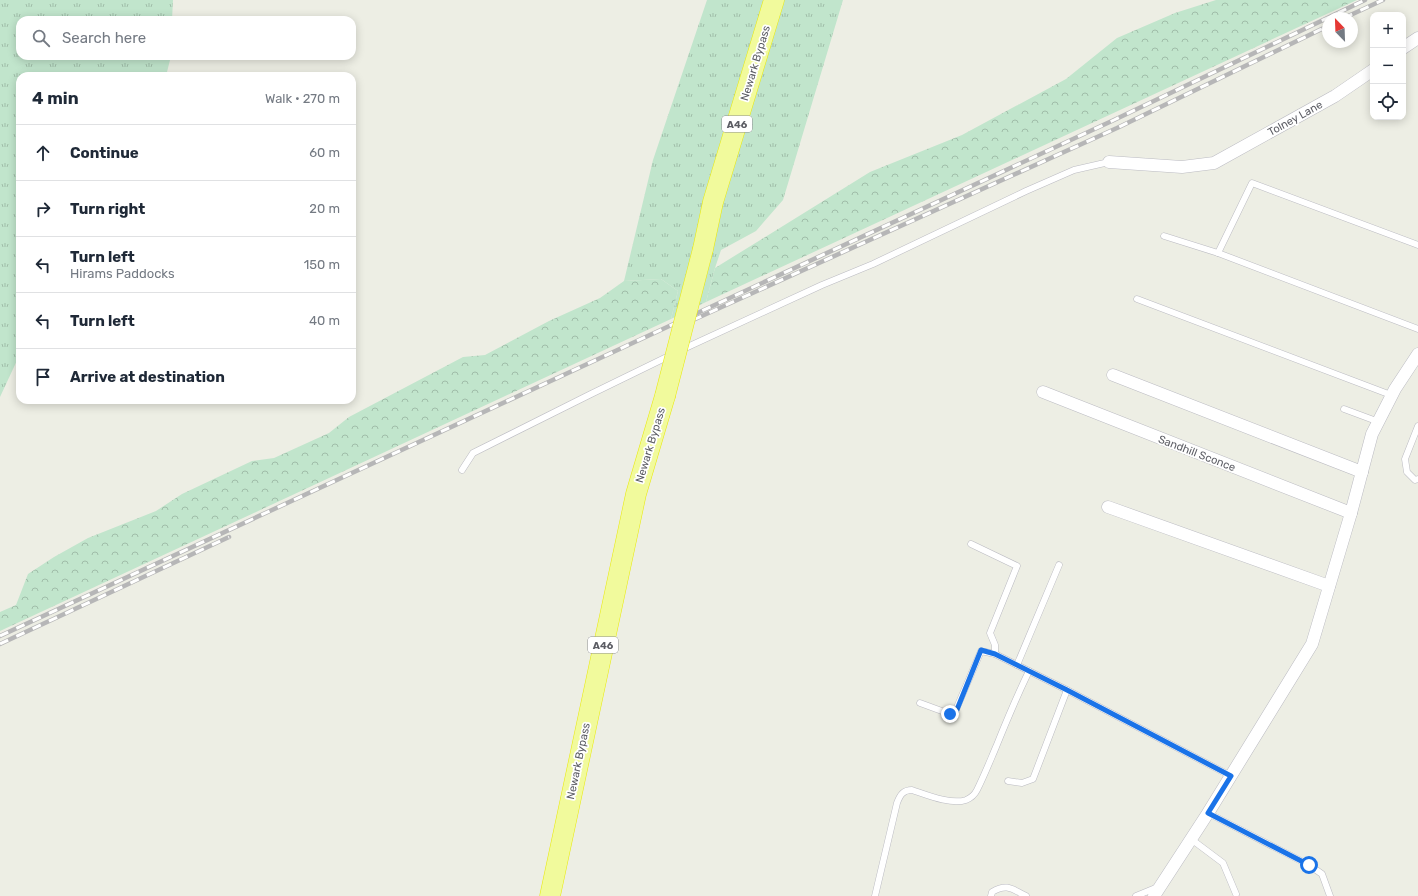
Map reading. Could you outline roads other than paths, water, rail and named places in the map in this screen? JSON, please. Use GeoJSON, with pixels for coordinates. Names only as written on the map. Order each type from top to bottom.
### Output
{"type":"FeatureCollection","features":[{"type":"Feature","properties":{"kind":"highway","name":"Newark Bypass"},"geometry":{"type":"LineString","coordinates":[[550,896],[636,494],[665,396],[714,202],[774,0]]}},
{"type":"Feature","properties":{"kind":"street"},"geometry":{"type":"LineString","coordinates":[[1406,46],[1418,38]]}},
{"type":"Feature","properties":{"kind":"street","name":"Tolney Lane"},"geometry":{"type":"LineString","coordinates":[[1109,162],[1182,166],[1214,163],[1335,96],[1370,72]]}},
{"type":"Feature","properties":{"kind":"street"},"geometry":{"type":"LineString","coordinates":[[1157,891],[1208,813],[1312,644],[1351,513],[1372,434],[1392,395],[1418,354]]}},
{"type":"Feature","properties":{"kind":"street"},"geometry":{"type":"LineString","coordinates":[[1114,375],[1362,472]]}},
{"type":"Feature","properties":{"kind":"street","name":"Sandhill Sconce"},"geometry":{"type":"LineString","coordinates":[[1043,392],[1351,513]]}},
{"type":"Feature","properties":{"kind":"street"},"geometry":{"type":"LineString","coordinates":[[1108,507],[1329,586]]}},
{"type":"Feature","properties":{"kind":"lane"},"geometry":{"type":"LineString","coordinates":[[462,470],[473,453],[718,332],[822,285],[873,264],[1074,170],[1109,162]]}},
{"type":"Feature","properties":{"kind":"lane"},"geometry":{"type":"LineString","coordinates":[[1218,253],[1252,183],[1418,245]]}},
{"type":"Feature","properties":{"kind":"lane"},"geometry":{"type":"LineString","coordinates":[[1164,236],[1218,253],[1418,329]]}},
{"type":"Feature","properties":{"kind":"lane"},"geometry":{"type":"LineString","coordinates":[[1137,299],[1392,395]]}},
{"type":"Feature","properties":{"kind":"lane"},"geometry":{"type":"LineString","coordinates":[[1344,409],[1379,422]]}},
{"type":"Feature","properties":{"kind":"lane"},"geometry":{"type":"LineString","coordinates":[[1418,426],[1405,459],[1407,472],[1415,480],[1418,479]]}},
{"type":"Feature","properties":{"kind":"lane"},"geometry":{"type":"LineString","coordinates":[[972,544],[1017,566],[990,633],[995,645],[995,654]]}},
{"type":"Feature","properties":{"kind":"lane"},"geometry":{"type":"LineString","coordinates":[[1017,665],[1059,565]]}},
{"type":"Feature","properties":{"kind":"lane"},"geometry":{"type":"LineString","coordinates":[[920,703],[950,714],[956,712],[981,650],[995,654],[1067,690],[1231,776]]}},
{"type":"Feature","properties":{"kind":"lane"},"geometry":{"type":"LineString","coordinates":[[875,896],[897,803],[902,793],[907,790],[912,790],[946,800],[959,801],[966,800],[972,796],[977,790],[1017,695],[1029,671]]}},
{"type":"Feature","properties":{"kind":"lane"},"geometry":{"type":"LineString","coordinates":[[1008,781],[1022,782],[1033,779],[1067,690]]}},
{"type":"Feature","properties":{"kind":"lane"},"geometry":{"type":"LineString","coordinates":[[1208,813],[1309,865],[1322,874],[1330,896]]}},
{"type":"Feature","properties":{"kind":"lane"},"geometry":{"type":"LineString","coordinates":[[1191,839],[1223,863],[1236,894]]}},
{"type":"Feature","properties":{"kind":"lane"},"geometry":{"type":"LineString","coordinates":[[991,896],[992,892],[1000,887],[1009,888],[1026,896]]}},
{"type":"Feature","properties":{"kind":"lane"},"geometry":{"type":"LineString","coordinates":[[1136,896],[1157,891]]}},
{"type":"Feature","properties":{"kind":"railway"},"geometry":{"type":"LineString","coordinates":[[0,636],[1114,120],[1365,0]]}},
{"type":"Feature","properties":{"kind":"railway"},"geometry":{"type":"LineString","coordinates":[[1357,12],[1383,0]]}},
{"type":"Feature","properties":{"kind":"railway"},"geometry":{"type":"LineString","coordinates":[[693,320],[1117,128],[1322,29]]}},
{"type":"Feature","properties":{"kind":"railway"},"geometry":{"type":"LineString","coordinates":[[0,644],[229,537]]}}]}
